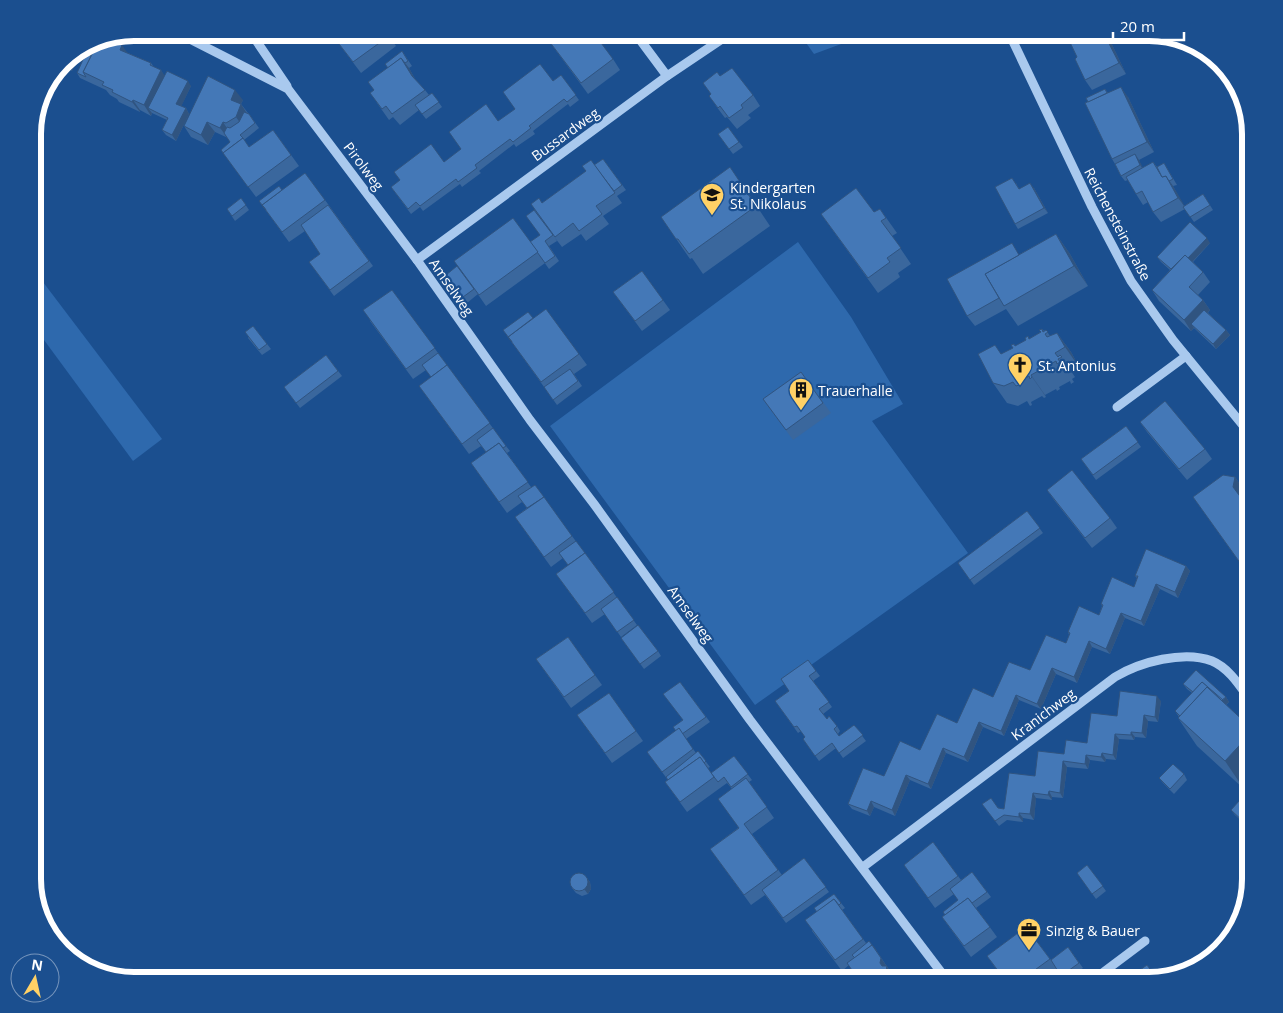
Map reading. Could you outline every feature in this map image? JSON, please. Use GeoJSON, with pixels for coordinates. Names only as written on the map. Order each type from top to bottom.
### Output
{"type":"FeatureCollection","features":[{"type":"Feature","properties":{"kind":"street","name":"Pirolweg"},"geometry":{"type":"LineString","coordinates":[[195,41],[288,89]]}},
{"type":"Feature","properties":{"kind":"street","name":"Pirolweg"},"geometry":{"type":"LineString","coordinates":[[257,41],[288,89],[416,260]]}},
{"type":"Feature","properties":{"kind":"street"},"geometry":{"type":"LineString","coordinates":[[642,41],[668,76]]}},
{"type":"Feature","properties":{"kind":"street","name":"Bussardweg"},"geometry":{"type":"LineString","coordinates":[[416,260],[718,41]]}},
{"type":"Feature","properties":{"kind":"street","name":"Reichensteinstraße"},"geometry":{"type":"LineString","coordinates":[[1013,41],[1088,199],[1131,281],[1186,356],[1242,424]]}},
{"type":"Feature","properties":{"kind":"street","name":"Amselweg"},"geometry":{"type":"LineString","coordinates":[[416,260],[530,420],[594,504],[750,720],[941,972]]}},
{"type":"Feature","properties":{"kind":"street"},"geometry":{"type":"LineString","coordinates":[[1118,407],[1186,356]]}},
{"type":"Feature","properties":{"kind":"street","name":"Kranichweg"},"geometry":{"type":"LineString","coordinates":[[862,867],[1126,670],[1164,658],[1185,657],[1213,661],[1232,676],[1242,689]]}},
{"type":"Feature","properties":{"kind":"street"},"geometry":{"type":"LineString","coordinates":[[1104,972],[1145,941]]}},
{"type":"Feature","properties":{"kind":"shaded area"},"geometry":{"type":"Polygon","coordinates":[[[805,41],[849,41],[814,54],[805,41]]]}},
{"type":"Feature","properties":{"kind":"shaded area"},"geometry":{"type":"Polygon","coordinates":[[[798,242],[851,317],[903,404],[872,421],[968,553],[755,705],[550,426],[798,242]]]}},
{"type":"Feature","properties":{"kind":"shaded area"},"geometry":{"type":"Polygon","coordinates":[[[41,281],[162,439],[133,461],[41,336],[41,281]]]}},
{"type":"Feature","properties":{"kind":"building"},"geometry":{"type":"Polygon","coordinates":[[[337,41],[382,41],[353,62],[337,41]]]}},
{"type":"Feature","properties":{"kind":"building"},"geometry":{"type":"Polygon","coordinates":[[[549,41],[600,41],[613,59],[581,83],[549,41]]]}},
{"type":"Feature","properties":{"kind":"building"},"geometry":{"type":"Polygon","coordinates":[[[1069,41],[1108,41],[1119,63],[1085,80],[1075,59],[1077,57],[1069,41]]]}},
{"type":"Feature","properties":{"kind":"building"},"geometry":{"type":"Polygon","coordinates":[[[117,43],[122,45],[120,50],[151,63],[150,65],[161,70],[144,105],[133,100],[132,102],[112,92],[113,90],[102,85],[104,82],[83,72],[94,51],[117,43]]]}},
{"type":"Feature","properties":{"kind":"building"},"geometry":{"type":"Polygon","coordinates":[[[402,51],[408,61],[405,63],[401,58],[388,68],[385,64],[402,51]]]}},
{"type":"Feature","properties":{"kind":"building"},"geometry":{"type":"Polygon","coordinates":[[[88,54],[91,56],[83,72],[86,77],[77,73],[85,56],[88,54]]]}},
{"type":"Feature","properties":{"kind":"building"},"geometry":{"type":"Polygon","coordinates":[[[401,58],[412,76],[425,90],[392,114],[386,106],[382,109],[370,93],[374,90],[368,82],[401,58]]]}},
{"type":"Feature","properties":{"kind":"building"},"geometry":{"type":"Polygon","coordinates":[[[540,64],[553,81],[561,75],[576,95],[567,102],[564,99],[529,126],[531,128],[513,142],[510,139],[475,165],[477,168],[458,182],[456,179],[420,206],[416,202],[408,209],[391,187],[400,180],[394,172],[431,144],[444,162],[461,149],[449,132],[486,104],[498,121],[515,109],[503,92],[540,64]]]}},
{"type":"Feature","properties":{"kind":"building"},"geometry":{"type":"Polygon","coordinates":[[[732,68],[753,95],[741,105],[743,108],[729,118],[709,96],[711,94],[703,83],[717,72],[720,76],[732,68]]]}},
{"type":"Feature","properties":{"kind":"building"},"geometry":{"type":"Polygon","coordinates":[[[167,71],[188,81],[176,104],[186,108],[172,135],[162,130],[168,118],[148,108],[167,71]]]}},
{"type":"Feature","properties":{"kind":"building"},"geometry":{"type":"Polygon","coordinates":[[[208,76],[235,90],[231,100],[241,104],[236,117],[226,123],[223,122],[220,128],[207,122],[201,135],[184,126],[208,76]]]}},
{"type":"Feature","properties":{"kind":"building"},"geometry":{"type":"Polygon","coordinates":[[[1121,87],[1147,142],[1112,159],[1085,103],[1121,87]]]}},
{"type":"Feature","properties":{"kind":"building"},"geometry":{"type":"Polygon","coordinates":[[[1105,89],[1107,93],[1088,102],[1086,98],[1105,89]]]}},
{"type":"Feature","properties":{"kind":"building"},"geometry":{"type":"Polygon","coordinates":[[[432,93],[439,102],[422,114],[415,105],[432,93]]]}},
{"type":"Feature","properties":{"kind":"building"},"geometry":{"type":"Polygon","coordinates":[[[244,112],[249,114],[255,123],[240,135],[243,138],[223,153],[221,150],[230,142],[224,133],[227,127],[230,128],[239,122],[244,112]]]}},
{"type":"Feature","properties":{"kind":"building"},"geometry":{"type":"Polygon","coordinates":[[[728,127],[739,142],[729,149],[718,134],[728,127]]]}},
{"type":"Feature","properties":{"kind":"building"},"geometry":{"type":"Polygon","coordinates":[[[273,130],[291,155],[248,187],[223,153],[243,138],[249,147],[273,130]]]}},
{"type":"Feature","properties":{"kind":"building"},"geometry":{"type":"Polygon","coordinates":[[[1135,154],[1140,165],[1121,176],[1115,164],[1135,154]]]}},
{"type":"Feature","properties":{"kind":"building"},"geometry":{"type":"Polygon","coordinates":[[[603,159],[622,185],[614,191],[594,165],[603,159]]]}},
{"type":"Feature","properties":{"kind":"building"},"geometry":{"type":"Polygon","coordinates":[[[591,160],[615,193],[596,206],[602,214],[579,231],[573,223],[555,237],[531,204],[539,198],[542,203],[586,171],[582,166],[591,160]]]}},
{"type":"Feature","properties":{"kind":"building"},"geometry":{"type":"Polygon","coordinates":[[[1153,162],[1162,177],[1166,176],[1178,198],[1153,212],[1142,191],[1136,194],[1126,177],[1153,162]]]}},
{"type":"Feature","properties":{"kind":"building"},"geometry":{"type":"Polygon","coordinates":[[[1164,163],[1173,179],[1169,181],[1166,176],[1162,177],[1157,167],[1164,163]]]}},
{"type":"Feature","properties":{"kind":"building"},"geometry":{"type":"Polygon","coordinates":[[[730,167],[756,206],[689,254],[661,217],[730,167]]]}},
{"type":"Feature","properties":{"kind":"building"},"geometry":{"type":"Polygon","coordinates":[[[305,173],[325,200],[282,232],[262,205],[305,173]]]}},
{"type":"Feature","properties":{"kind":"building"},"geometry":{"type":"Polygon","coordinates":[[[1012,178],[1019,189],[1030,183],[1044,208],[1015,224],[995,187],[1012,178]]]}},
{"type":"Feature","properties":{"kind":"building"},"geometry":{"type":"Polygon","coordinates":[[[279,186],[282,190],[262,205],[259,201],[279,186]]]}},
{"type":"Feature","properties":{"kind":"building"},"geometry":{"type":"Polygon","coordinates":[[[856,188],[874,212],[880,209],[886,218],[881,221],[901,248],[887,258],[890,262],[868,278],[821,214],[856,188]]]}},
{"type":"Feature","properties":{"kind":"building"},"geometry":{"type":"Polygon","coordinates":[[[1203,194],[1210,205],[1190,217],[1183,207],[1203,194]]]}},
{"type":"Feature","properties":{"kind":"building"},"geometry":{"type":"Polygon","coordinates":[[[241,198],[246,205],[232,216],[227,209],[241,198]]]}},
{"type":"Feature","properties":{"kind":"building"},"geometry":{"type":"Polygon","coordinates":[[[328,205],[369,261],[330,290],[309,262],[320,254],[301,225],[328,205]]]}},
{"type":"Feature","properties":{"kind":"building"},"geometry":{"type":"Polygon","coordinates":[[[534,210],[553,235],[545,241],[555,256],[545,263],[530,242],[540,235],[526,216],[534,210]]]}},
{"type":"Feature","properties":{"kind":"building"},"geometry":{"type":"Polygon","coordinates":[[[513,218],[538,252],[479,295],[454,261],[513,218]]]}},
{"type":"Feature","properties":{"kind":"building"},"geometry":{"type":"Polygon","coordinates":[[[1190,222],[1207,238],[1188,258],[1185,255],[1171,269],[1157,257],[1190,222]]]}},
{"type":"Feature","properties":{"kind":"building"},"geometry":{"type":"Polygon","coordinates":[[[1056,234],[1074,266],[1004,306],[985,274],[1056,234]]]}},
{"type":"Feature","properties":{"kind":"building"},"geometry":{"type":"Polygon","coordinates":[[[1012,243],[1019,255],[985,274],[999,298],[967,316],[947,279],[1012,243]]]}},
{"type":"Feature","properties":{"kind":"building"},"geometry":{"type":"Polygon","coordinates":[[[1185,255],[1203,272],[1189,287],[1203,300],[1184,320],[1152,290],[1185,255]]]}},
{"type":"Feature","properties":{"kind":"building"},"geometry":{"type":"Polygon","coordinates":[[[457,266],[474,289],[463,297],[446,275],[457,266]]]}},
{"type":"Feature","properties":{"kind":"building"},"geometry":{"type":"Polygon","coordinates":[[[642,271],[663,300],[635,321],[613,292],[642,271]]]}},
{"type":"Feature","properties":{"kind":"building"},"geometry":{"type":"Polygon","coordinates":[[[392,290],[435,348],[406,369],[363,310],[392,290]]]}},
{"type":"Feature","properties":{"kind":"building"},"geometry":{"type":"Polygon","coordinates":[[[546,309],[579,354],[541,382],[508,337],[546,309]]]}},
{"type":"Feature","properties":{"kind":"building"},"geometry":{"type":"Polygon","coordinates":[[[1204,310],[1226,330],[1213,344],[1191,324],[1204,310]]]}},
{"type":"Feature","properties":{"kind":"building"},"geometry":{"type":"Polygon","coordinates":[[[528,312],[533,318],[508,337],[503,330],[528,312]]]}},
{"type":"Feature","properties":{"kind":"building"},"geometry":{"type":"Polygon","coordinates":[[[253,326],[267,344],[259,350],[245,332],[253,326]]]}},
{"type":"Feature","properties":{"kind":"building"},"geometry":{"type":"Polygon","coordinates":[[[1042,329],[1043,332],[1046,330],[1048,332],[1045,334],[1047,337],[1057,333],[1065,347],[1055,353],[1058,357],[1060,355],[1062,357],[1058,359],[1060,362],[1057,364],[1056,361],[1045,367],[1046,370],[1042,369],[1031,375],[1030,379],[1029,376],[1017,383],[1019,385],[1016,386],[1013,382],[1004,386],[993,383],[978,354],[995,345],[1001,354],[1013,348],[1011,345],[1014,344],[1015,346],[1026,340],[1025,338],[1028,336],[1029,339],[1041,332],[1039,330],[1042,329]]]}},
{"type":"Feature","properties":{"kind":"building"},"geometry":{"type":"Polygon","coordinates":[[[438,353],[447,365],[431,377],[422,365],[438,353]]]}},
{"type":"Feature","properties":{"kind":"building"},"geometry":{"type":"Polygon","coordinates":[[[326,355],[338,371],[296,403],[284,387],[326,355]]]}},
{"type":"Feature","properties":{"kind":"building"},"geometry":{"type":"Polygon","coordinates":[[[447,365],[490,423],[462,444],[419,386],[447,365]]]}},
{"type":"Feature","properties":{"kind":"building"},"geometry":{"type":"Polygon","coordinates":[[[570,369],[578,381],[553,400],[544,387],[570,369]]]}},
{"type":"Feature","properties":{"kind":"building","name":"Trauerhalle"},"geometry":{"type":"Polygon","coordinates":[[[801,372],[823,403],[786,430],[763,399],[801,372]]]}},
{"type":"Feature","properties":{"kind":"building"},"geometry":{"type":"Polygon","coordinates":[[[1165,401],[1205,449],[1179,469],[1140,422],[1165,401]]]}},
{"type":"Feature","properties":{"kind":"building"},"geometry":{"type":"Polygon","coordinates":[[[1126,426],[1138,442],[1093,475],[1081,459],[1126,426]]]}},
{"type":"Feature","properties":{"kind":"building"},"geometry":{"type":"Polygon","coordinates":[[[493,428],[506,446],[503,448],[499,443],[486,452],[477,440],[493,428]]]}},
{"type":"Feature","properties":{"kind":"building"},"geometry":{"type":"Polygon","coordinates":[[[499,443],[528,482],[499,502],[471,463],[499,443]]]}},
{"type":"Feature","properties":{"kind":"building"},"geometry":{"type":"Polygon","coordinates":[[[1072,470],[1110,518],[1085,538],[1047,490],[1072,470]]]}},
{"type":"Feature","properties":{"kind":"building"},"geometry":{"type":"Polygon","coordinates":[[[1223,475],[1235,477],[1233,487],[1242,499],[1242,565],[1193,497],[1223,475]]]}},
{"type":"Feature","properties":{"kind":"building"},"geometry":{"type":"Polygon","coordinates":[[[535,485],[544,497],[527,508],[518,496],[535,485]]]}},
{"type":"Feature","properties":{"kind":"building"},"geometry":{"type":"Polygon","coordinates":[[[544,497],[572,536],[544,557],[515,517],[544,497]]]}},
{"type":"Feature","properties":{"kind":"building"},"geometry":{"type":"Polygon","coordinates":[[[1027,511],[1040,528],[970,580],[958,563],[1027,511]]]}},
{"type":"Feature","properties":{"kind":"building"},"geometry":{"type":"Polygon","coordinates":[[[576,541],[585,553],[568,565],[559,553],[576,541]]]}},
{"type":"Feature","properties":{"kind":"building"},"geometry":{"type":"Polygon","coordinates":[[[1146,549],[1186,566],[1175,592],[1156,584],[1141,621],[1121,613],[1106,649],[1089,641],[1074,677],[1052,668],[1037,704],[1016,695],[1001,731],[979,722],[964,757],[943,748],[928,784],[906,775],[892,810],[871,801],[867,811],[848,804],[863,768],[884,776],[900,741],[920,750],[937,714],[957,723],[973,688],[993,697],[1009,662],[1030,670],[1046,635],[1066,643],[1070,633],[1068,632],[1079,606],[1099,615],[1103,605],[1101,604],[1112,577],[1134,587],[1138,576],[1135,576],[1146,549]]]}},
{"type":"Feature","properties":{"kind":"building"},"geometry":{"type":"Polygon","coordinates":[[[585,553],[614,592],[585,613],[556,574],[585,553]]]}},
{"type":"Feature","properties":{"kind":"building"},"geometry":{"type":"Polygon","coordinates":[[[617,597],[634,620],[617,632],[601,609],[617,597]]]}},
{"type":"Feature","properties":{"kind":"building"},"geometry":{"type":"Polygon","coordinates":[[[638,625],[658,651],[640,664],[621,638],[638,625]]]}},
{"type":"Feature","properties":{"kind":"building"},"geometry":{"type":"Polygon","coordinates":[[[568,637],[595,675],[564,697],[536,659],[568,637]]]}},
{"type":"Feature","properties":{"kind":"building"},"geometry":{"type":"Polygon","coordinates":[[[808,660],[816,671],[809,676],[829,702],[819,709],[827,719],[829,716],[837,726],[834,729],[839,736],[854,725],[863,735],[839,753],[832,743],[815,756],[803,739],[805,737],[797,726],[794,727],[775,701],[789,691],[781,679],[808,660]]]}},
{"type":"Feature","properties":{"kind":"building"},"geometry":{"type":"Polygon","coordinates":[[[1196,670],[1226,697],[1222,700],[1202,682],[1193,692],[1183,684],[1196,670]]]}},
{"type":"Feature","properties":{"kind":"building"},"geometry":{"type":"Polygon","coordinates":[[[680,682],[706,717],[682,734],[679,728],[676,731],[673,727],[683,720],[663,694],[680,682]]]}},
{"type":"Feature","properties":{"kind":"building"},"geometry":{"type":"Polygon","coordinates":[[[1202,682],[1223,700],[1207,687],[1180,716],[1175,711],[1202,682]]]}},
{"type":"Feature","properties":{"kind":"building"},"geometry":{"type":"Polygon","coordinates":[[[1207,687],[1242,720],[1242,743],[1225,761],[1178,718],[1207,687]]]}},
{"type":"Feature","properties":{"kind":"building"},"geometry":{"type":"Polygon","coordinates":[[[1120,691],[1157,696],[1155,717],[1144,715],[1142,733],[1131,732],[1131,735],[1115,734],[1113,755],[1102,753],[1101,757],[1086,755],[1085,764],[1063,761],[1060,793],[1049,791],[1048,795],[1033,793],[1030,814],[1019,813],[1019,817],[1004,815],[995,821],[982,804],[991,798],[998,808],[1004,809],[1009,773],[1035,776],[1038,751],[1064,754],[1066,740],[1087,743],[1091,713],[1117,716],[1120,691]]]}},
{"type":"Feature","properties":{"kind":"building"},"geometry":{"type":"Polygon","coordinates":[[[609,693],[636,731],[605,753],[577,715],[609,693]]]}},
{"type":"Feature","properties":{"kind":"building"},"geometry":{"type":"Polygon","coordinates":[[[679,728],[693,749],[662,772],[647,752],[679,728]]]}},
{"type":"Feature","properties":{"kind":"building"},"geometry":{"type":"Polygon","coordinates":[[[698,751],[706,761],[704,763],[700,757],[668,780],[666,777],[698,751]]]}},
{"type":"Feature","properties":{"kind":"building"},"geometry":{"type":"Polygon","coordinates":[[[734,756],[748,774],[731,787],[724,777],[718,782],[711,773],[734,756]]]}},
{"type":"Feature","properties":{"kind":"building"},"geometry":{"type":"Polygon","coordinates":[[[700,757],[714,777],[680,802],[665,782],[700,757]]]}},
{"type":"Feature","properties":{"kind":"building"},"geometry":{"type":"Polygon","coordinates":[[[1173,764],[1184,774],[1170,789],[1159,778],[1173,764]]]}},
{"type":"Feature","properties":{"kind":"building"},"geometry":{"type":"Polygon","coordinates":[[[746,778],[767,807],[744,824],[778,870],[744,895],[710,849],[739,828],[718,799],[746,778]]]}},
{"type":"Feature","properties":{"kind":"building"},"geometry":{"type":"Polygon","coordinates":[[[1242,798],[1242,820],[1231,810],[1242,798]]]}},
{"type":"Feature","properties":{"kind":"building"},"geometry":{"type":"Polygon","coordinates":[[[933,842],[958,876],[928,898],[904,865],[933,842]]]}},
{"type":"Feature","properties":{"kind":"building"},"geometry":{"type":"Polygon","coordinates":[[[804,858],[826,887],[783,918],[762,890],[804,858]]]}},
{"type":"Feature","properties":{"kind":"building"},"geometry":{"type":"Polygon","coordinates":[[[1087,865],[1103,886],[1092,894],[1077,873],[1087,865]]]}},
{"type":"Feature","properties":{"kind":"building"},"geometry":{"type":"Polygon","coordinates":[[[972,872],[987,892],[972,903],[968,898],[945,915],[943,912],[958,900],[950,889],[972,872]]]}},
{"type":"Feature","properties":{"kind":"building"},"geometry":{"type":"Polygon","coordinates":[[[579,873],[585,876],[588,882],[585,888],[579,891],[573,888],[570,882],[573,876],[579,873]]]}},
{"type":"Feature","properties":{"kind":"building"},"geometry":{"type":"Polygon","coordinates":[[[834,894],[841,903],[839,905],[834,899],[817,912],[814,908],[834,894]]]}},
{"type":"Feature","properties":{"kind":"building"},"geometry":{"type":"Polygon","coordinates":[[[968,898],[990,927],[964,946],[942,917],[968,898]]]}},
{"type":"Feature","properties":{"kind":"building"},"geometry":{"type":"Polygon","coordinates":[[[834,899],[863,939],[835,960],[805,920],[834,899]]]}},
{"type":"Feature","properties":{"kind":"building","name":"Sinzig & Bauer"},"geometry":{"type":"Polygon","coordinates":[[[1026,927],[1050,959],[1032,972],[999,972],[987,956],[1026,927]]]}},
{"type":"Feature","properties":{"kind":"building"},"geometry":{"type":"Polygon","coordinates":[[[869,941],[876,950],[872,945],[855,958],[852,955],[869,941]]]}},
{"type":"Feature","properties":{"kind":"building"},"geometry":{"type":"Polygon","coordinates":[[[872,945],[881,958],[880,963],[882,966],[887,966],[887,972],[853,972],[847,963],[872,945]]]}},
{"type":"Feature","properties":{"kind":"building"},"geometry":{"type":"Polygon","coordinates":[[[1068,947],[1079,963],[1067,972],[1058,972],[1051,960],[1068,947]]]}},
{"type":"Feature","properties":{"kind":"building"},"geometry":{"type":"Polygon","coordinates":[[[1147,965],[1152,972],[1149,972],[1137,972],[1147,965]]]}},
{"type":"Feature","properties":{"kind":"place","name":"Kindergarten St. Nikolaus"},"geometry":{"type":"Point","coordinates":[712,216]}},
{"type":"Feature","properties":{"kind":"place","name":"St. Antonius"},"geometry":{"type":"Point","coordinates":[1020,386]}},
{"type":"Feature","properties":{"kind":"place","name":"Trauerhalle"},"geometry":{"type":"Point","coordinates":[801,411]}},
{"type":"Feature","properties":{"kind":"place","name":"Sinzig & Bauer"},"geometry":{"type":"Point","coordinates":[1029,951]}}]}
